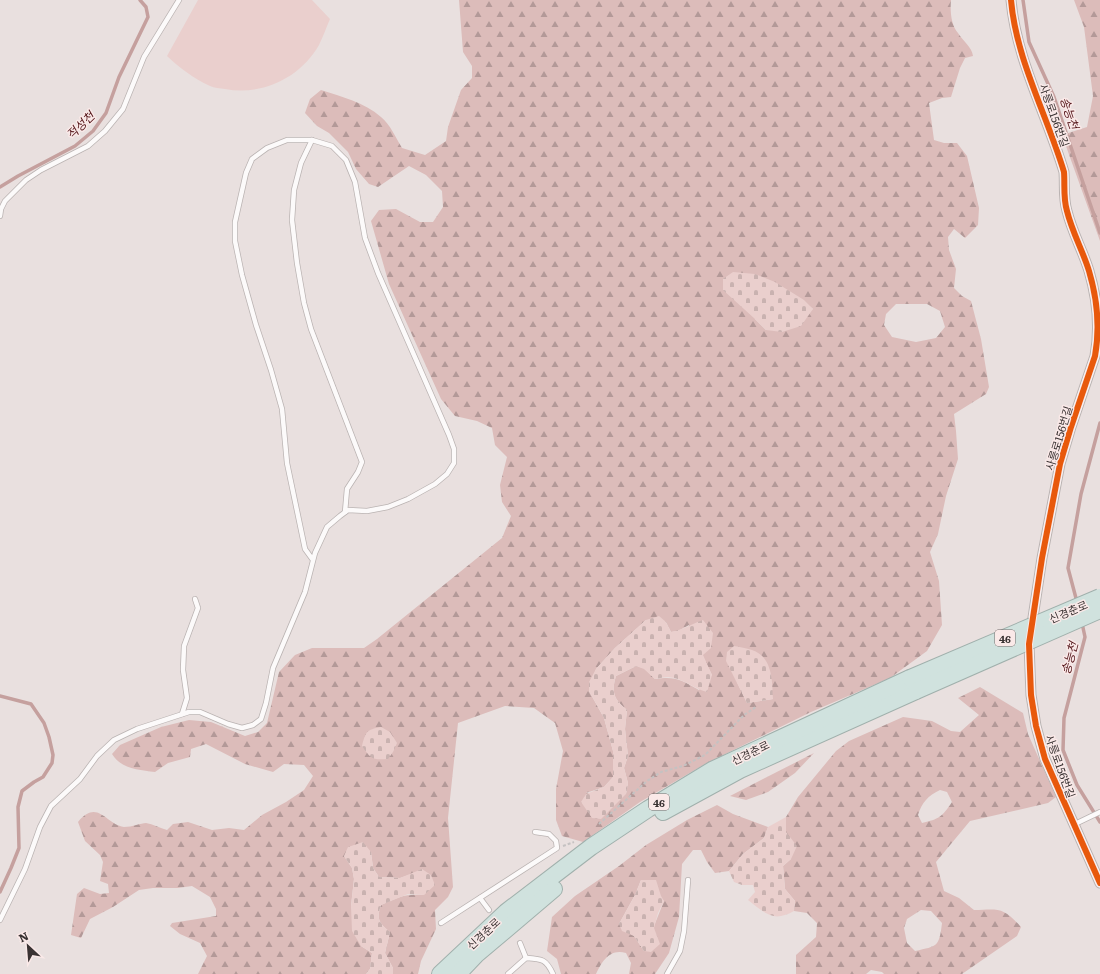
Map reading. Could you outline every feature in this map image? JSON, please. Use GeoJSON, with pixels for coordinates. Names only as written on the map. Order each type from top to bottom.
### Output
{"type":"FeatureCollection","features":[{"type":"Feature","properties":{"kind":"highway","name":"신경춘로"},"geometry":{"type":"LineString","coordinates":[[458,974],[476,955],[539,900],[595,857],[666,810],[740,770],[913,685],[1100,597]]}},
{"type":"Feature","properties":{"kind":"highway","name":"신경춘로"},"geometry":{"type":"LineString","coordinates":[[440,974],[506,912],[591,847],[648,809],[712,770],[913,685],[1100,610]]}},
{"type":"Feature","properties":{"kind":"street","name":"사릉로156번길"},"geometry":{"type":"LineString","coordinates":[[1011,0],[1013,20],[1020,48],[1064,172],[1064,193],[1067,212],[1089,272],[1098,318],[1098,343],[1096,356],[1064,446],[1055,487],[1029,644],[1031,695],[1040,742],[1051,775],[1073,825],[1099,877]]}},
{"type":"Feature","properties":{"kind":"lane"},"geometry":{"type":"LineString","coordinates":[[0,216],[1,209],[5,201],[26,180],[41,170],[88,146],[106,131],[123,109],[144,57],[179,0]]}},
{"type":"Feature","properties":{"kind":"lane"},"geometry":{"type":"LineString","coordinates":[[0,920],[25,869],[40,827],[51,806],[80,779],[98,756],[114,740],[137,729],[189,712],[200,712],[228,724],[242,728],[253,725],[261,719],[266,703],[273,668],[305,592],[313,560],[327,527],[348,510],[367,511],[388,507],[408,499],[435,484],[447,474],[454,463],[454,449],[449,435],[378,273],[365,238],[355,182],[346,160],[332,146],[312,140],[287,140],[267,148],[252,159],[246,173],[235,222],[236,241],[242,275],[282,409],[286,462],[305,549],[313,560]]}},
{"type":"Feature","properties":{"kind":"lane"},"geometry":{"type":"LineString","coordinates":[[312,140],[301,163],[294,190],[292,220],[297,263],[311,329],[362,462],[358,472],[347,489],[345,512]]}},
{"type":"Feature","properties":{"kind":"lane"},"geometry":{"type":"LineString","coordinates":[[182,714],[187,698],[182,670],[184,646],[198,608],[195,599]]}},
{"type":"Feature","properties":{"kind":"lane"},"geometry":{"type":"LineString","coordinates":[[1073,825],[1100,812]]}},
{"type":"Feature","properties":{"kind":"lane"},"geometry":{"type":"LineString","coordinates":[[441,923],[557,848],[556,841],[549,834],[535,832]]}},
{"type":"Feature","properties":{"kind":"lane"},"geometry":{"type":"LineString","coordinates":[[666,974],[680,951],[684,931],[688,880]]}},
{"type":"Feature","properties":{"kind":"lane"},"geometry":{"type":"LineString","coordinates":[[480,898],[489,910]]}},
{"type":"Feature","properties":{"kind":"lane"},"geometry":{"type":"LineString","coordinates":[[520,943],[526,958]]}},
{"type":"Feature","properties":{"kind":"lane"},"geometry":{"type":"LineString","coordinates":[[508,974],[526,958],[539,959],[549,965],[553,974]]}},
{"type":"Feature","properties":{"kind":"path"},"geometry":{"type":"LineString","coordinates":[[594,828],[647,781],[661,772],[683,766],[705,755],[744,715],[756,707]]}},
{"type":"Feature","properties":{"kind":"path"},"geometry":{"type":"LineString","coordinates":[[557,848],[574,842]]}},
{"type":"Feature","properties":{"kind":"green space"},"geometry":{"type":"Polygon","coordinates":[[[198,0],[312,0],[330,19],[319,45],[311,57],[302,67],[291,75],[279,82],[253,90],[217,88],[210,86],[192,76],[167,56],[198,0]]]}},
{"type":"Feature","properties":{"kind":"green space"},"geometry":{"type":"Polygon","coordinates":[[[459,0],[951,0],[952,22],[960,36],[969,47],[973,56],[965,58],[960,68],[951,97],[942,98],[929,103],[934,140],[944,143],[957,143],[967,156],[979,208],[978,225],[965,238],[954,229],[948,237],[949,250],[956,269],[954,288],[962,296],[971,301],[981,339],[989,387],[986,394],[954,414],[958,459],[946,496],[938,534],[930,552],[939,581],[942,625],[927,651],[890,678],[811,712],[705,764],[640,802],[583,842],[562,836],[556,820],[556,789],[563,751],[555,723],[534,708],[505,706],[458,723],[448,818],[453,887],[448,897],[435,910],[436,929],[421,961],[418,974],[393,974],[393,968],[385,953],[390,932],[381,923],[379,914],[381,905],[392,900],[411,895],[424,895],[409,875],[400,878],[379,877],[373,868],[371,852],[344,856],[352,868],[354,879],[351,906],[361,946],[372,953],[370,969],[366,974],[198,974],[207,956],[200,943],[180,934],[170,926],[172,923],[216,916],[216,909],[210,897],[192,886],[139,890],[113,907],[90,919],[81,938],[71,935],[77,894],[84,888],[100,894],[109,893],[108,884],[100,881],[103,862],[100,855],[85,841],[78,822],[85,815],[91,812],[97,813],[124,827],[146,823],[167,830],[173,824],[188,822],[212,830],[229,828],[244,830],[262,815],[304,790],[313,776],[304,765],[284,764],[273,772],[245,764],[206,744],[191,749],[190,757],[168,763],[155,772],[131,768],[120,763],[112,754],[120,745],[161,727],[189,720],[211,722],[245,736],[258,732],[267,723],[279,672],[295,655],[312,648],[364,648],[502,538],[511,516],[502,502],[500,485],[507,457],[495,445],[492,428],[477,421],[455,416],[441,399],[389,284],[371,221],[379,210],[396,209],[420,222],[433,222],[443,207],[442,191],[426,175],[409,166],[378,187],[369,184],[356,169],[348,152],[329,133],[317,126],[305,113],[310,99],[321,90],[345,98],[367,107],[381,117],[390,127],[402,148],[425,155],[446,141],[448,127],[461,90],[472,78],[472,66],[463,52],[459,0]],[[896,304],[886,314],[884,325],[892,337],[916,342],[936,338],[945,327],[940,311],[927,304],[896,304]],[[808,305],[755,319],[766,330],[813,309],[808,305]],[[646,620],[615,648],[596,669],[589,691],[604,718],[613,751],[613,777],[604,787],[586,793],[626,794],[628,783],[624,768],[628,756],[625,729],[627,710],[616,699],[614,687],[616,676],[636,666],[644,668],[655,679],[668,678],[678,680],[699,690],[712,675],[689,625],[678,631],[671,632],[666,622],[646,620]],[[737,682],[747,703],[773,699],[737,682]]]}},
{"type":"Feature","properties":{"kind":"green space"},"geometry":{"type":"Polygon","coordinates":[[[1074,0],[1100,0],[1100,241],[1062,135],[1087,127],[1093,96],[1084,27],[1074,0]]]}},
{"type":"Feature","properties":{"kind":"green space"},"geometry":{"type":"Polygon","coordinates":[[[733,272],[755,274],[775,282],[804,300],[813,309],[801,326],[782,332],[766,330],[723,290],[723,279],[733,272]]]}},
{"type":"Feature","properties":{"kind":"green space"},"geometry":{"type":"Polygon","coordinates":[[[659,616],[666,622],[671,632],[703,620],[713,633],[711,648],[703,655],[712,675],[707,692],[684,681],[673,678],[666,677],[655,679],[644,669],[636,666],[616,676],[614,691],[616,699],[627,710],[625,729],[628,756],[624,768],[628,783],[626,794],[601,819],[592,818],[581,802],[586,794],[604,787],[613,777],[613,751],[604,718],[589,691],[589,682],[596,669],[615,648],[646,620],[659,616]]]}},
{"type":"Feature","properties":{"kind":"green space"},"geometry":{"type":"Polygon","coordinates":[[[734,646],[752,650],[759,653],[764,658],[770,670],[773,699],[747,703],[726,661],[727,652],[734,646]]]}},
{"type":"Feature","properties":{"kind":"green space"},"geometry":{"type":"Polygon","coordinates":[[[980,687],[1023,713],[1028,734],[1056,797],[1048,803],[970,821],[936,862],[944,891],[959,898],[974,910],[996,910],[1010,916],[1021,927],[1017,936],[962,974],[884,974],[882,972],[871,970],[866,974],[796,974],[796,955],[816,937],[817,923],[807,913],[794,911],[795,901],[785,889],[783,866],[791,859],[786,832],[786,817],[798,797],[836,751],[849,741],[903,717],[932,721],[951,731],[960,732],[979,715],[958,698],[980,687]],[[940,790],[929,797],[921,806],[918,815],[922,823],[940,817],[952,802],[947,792],[940,790]],[[921,910],[907,919],[904,928],[907,943],[915,951],[928,948],[936,944],[940,937],[941,931],[942,923],[931,911],[921,910]]]}},
{"type":"Feature","properties":{"kind":"green space"},"geometry":{"type":"Polygon","coordinates":[[[381,727],[390,732],[397,743],[388,759],[372,758],[362,746],[369,730],[381,727]]]}},
{"type":"Feature","properties":{"kind":"green space"},"geometry":{"type":"Polygon","coordinates":[[[814,753],[795,773],[768,792],[746,800],[730,796],[814,753]]]}},
{"type":"Feature","properties":{"kind":"green space"},"geometry":{"type":"Polygon","coordinates":[[[717,805],[733,814],[768,827],[764,838],[743,854],[729,871],[715,873],[701,850],[693,850],[682,864],[679,917],[669,953],[655,974],[629,974],[631,963],[626,953],[615,952],[604,960],[596,974],[561,974],[557,959],[547,951],[552,917],[575,896],[619,866],[646,845],[687,820],[717,805]],[[641,880],[635,895],[619,924],[634,936],[644,951],[664,901],[641,880]]]}},
{"type":"Feature","properties":{"kind":"green space"},"geometry":{"type":"Polygon","coordinates":[[[786,817],[786,832],[797,846],[791,859],[783,866],[785,889],[795,901],[794,911],[787,915],[775,916],[764,912],[748,900],[755,892],[753,885],[742,885],[734,882],[729,871],[743,854],[764,838],[768,827],[786,817]]]}},
{"type":"Feature","properties":{"kind":"green space"},"geometry":{"type":"Polygon","coordinates":[[[363,842],[371,852],[373,868],[379,877],[400,878],[422,869],[431,875],[435,885],[424,895],[408,894],[381,905],[379,917],[381,923],[390,932],[385,953],[393,968],[393,974],[366,974],[370,969],[372,953],[361,946],[352,931],[351,906],[354,879],[352,868],[344,856],[348,847],[363,842]]]}},
{"type":"Feature","properties":{"kind":"green space"},"geometry":{"type":"Polygon","coordinates":[[[641,880],[656,880],[664,901],[658,913],[654,928],[660,944],[651,952],[644,951],[634,936],[622,931],[619,924],[635,895],[641,880]]]}},
{"type":"Feature","properties":{"kind":"waterway","name":"적성천"},"geometry":{"type":"LineString","coordinates":[[0,187],[75,146],[93,131],[106,113],[119,77],[148,17],[146,7],[140,0]]}},
{"type":"Feature","properties":{"kind":"waterway","name":"송능천"},"geometry":{"type":"LineString","coordinates":[[1023,0],[1029,42],[1054,97],[1100,233]]}},
{"type":"Feature","properties":{"kind":"waterway","name":"송능천"},"geometry":{"type":"LineString","coordinates":[[1077,602],[1068,568],[1081,494],[1100,423]]}},
{"type":"Feature","properties":{"kind":"waterway","name":"송능천"},"geometry":{"type":"LineString","coordinates":[[1082,623],[1085,637],[1064,718],[1063,750],[1077,785],[1100,822]]}},
{"type":"Feature","properties":{"kind":"waterway","name":"적성천"},"geometry":{"type":"LineString","coordinates":[[0,696],[31,704],[44,723],[53,755],[52,763],[43,777],[22,791],[18,807],[19,848],[0,892]]}},
{"type":"Feature","properties":{"kind":"cycle path"},"geometry":{"type":"LineString","coordinates":[[1011,0],[1014,22],[1025,65],[1064,172],[1066,206],[1069,219],[1089,271],[1097,313],[1097,345],[1095,356],[1060,464],[1042,558],[1029,644],[1031,695],[1036,726],[1045,759],[1100,883]]}}]}
